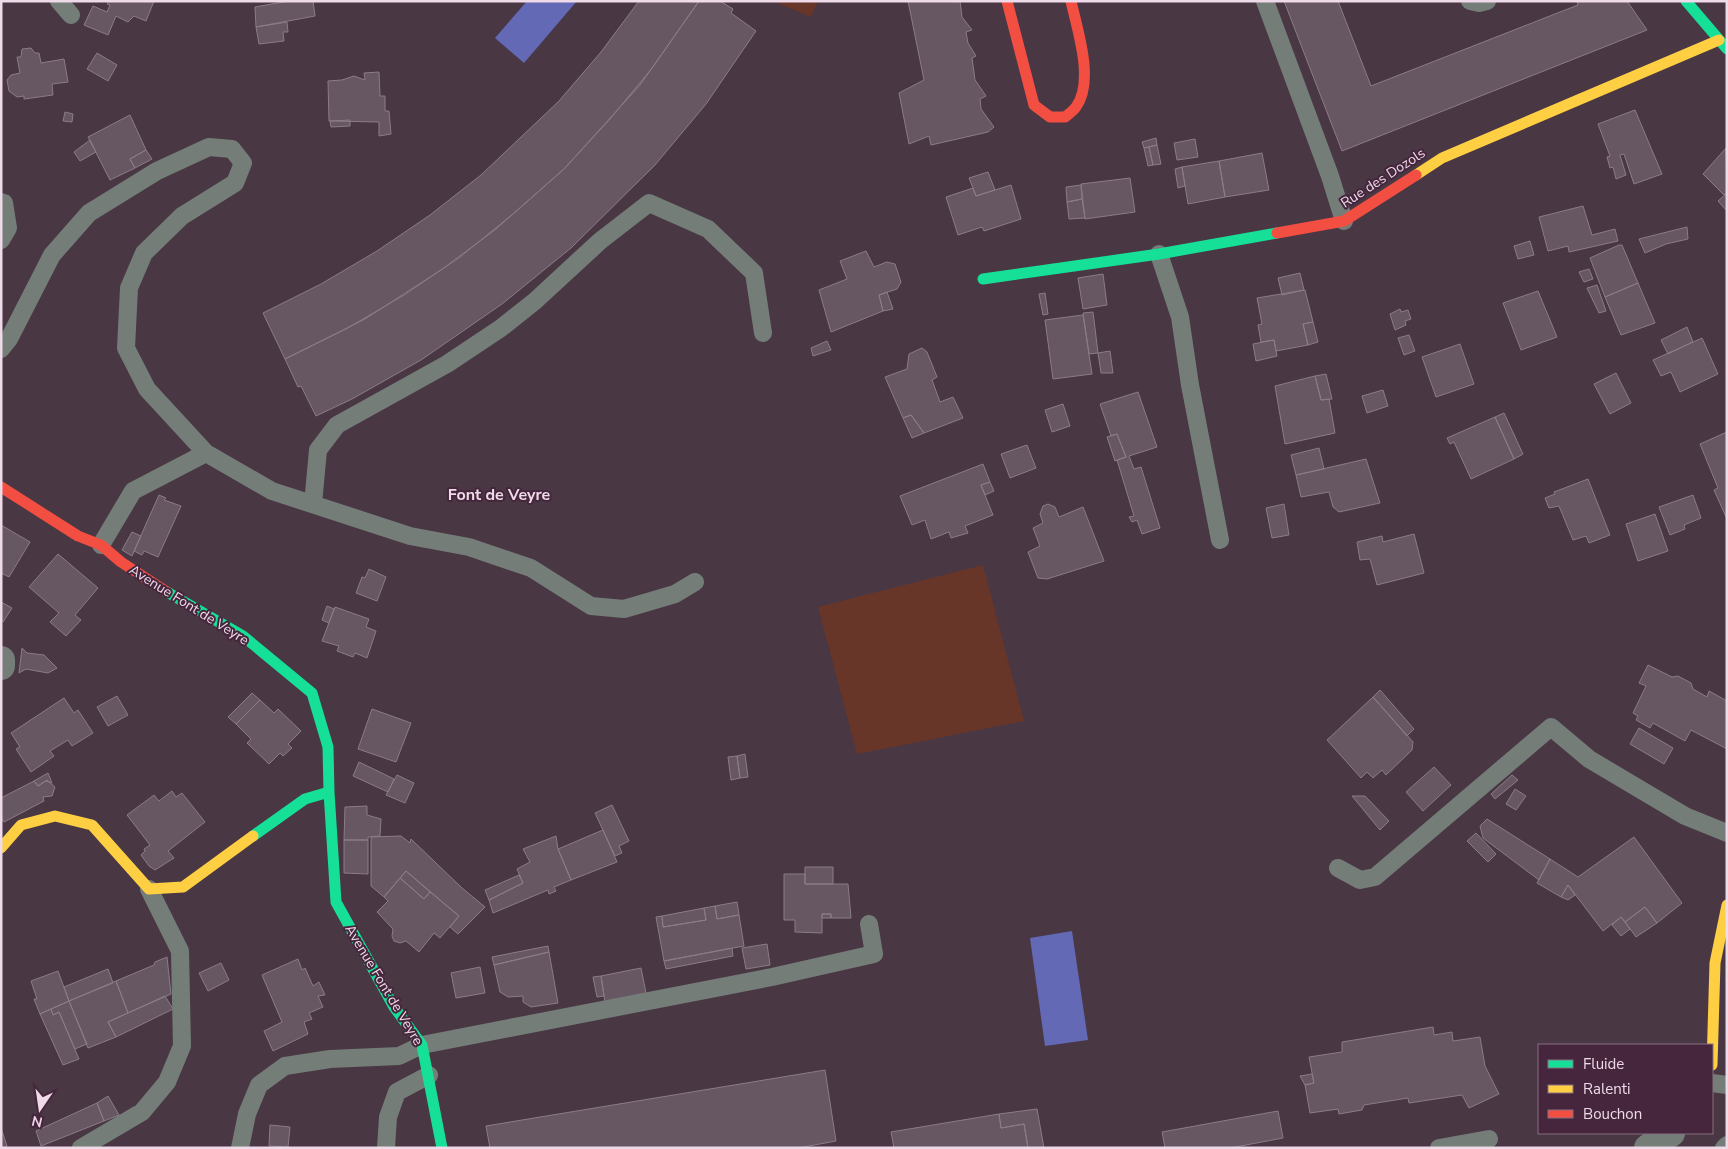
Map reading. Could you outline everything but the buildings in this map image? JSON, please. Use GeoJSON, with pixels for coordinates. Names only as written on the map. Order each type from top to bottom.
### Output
{"type":"FeatureCollection","features":[{"type":"Feature","properties":{"kind":"street"},"geometry":{"type":"LineString","coordinates":[[1007,1],[1034,105],[1050,117],[1065,117],[1078,106],[1084,86],[1082,58],[1071,1]]}},
{"type":"Feature","properties":{"kind":"street"},"geometry":{"type":"LineString","coordinates":[[1686,1],[1727,49]]}},
{"type":"Feature","properties":{"kind":"street","name":"Rue des Dozols"},"geometry":{"type":"LineString","coordinates":[[983,279],[1159,254],[1344,220],[1442,158],[1718,40]]}},
{"type":"Feature","properties":{"kind":"street","name":"Avenue Font de Veyre"},"geometry":{"type":"LineString","coordinates":[[1,487],[78,536],[101,545],[121,562],[170,594],[243,636],[312,693],[328,747],[328,792],[336,902],[394,1007],[422,1045],[442,1148]]}},
{"type":"Feature","properties":{"kind":"street"},"geometry":{"type":"LineString","coordinates":[[1,660],[1,666]]}},
{"type":"Feature","properties":{"kind":"street"},"geometry":{"type":"LineString","coordinates":[[1,848],[21,825],[55,816],[92,825],[149,889],[183,887],[305,799],[328,792]]}},
{"type":"Feature","properties":{"kind":"street"},"geometry":{"type":"LineString","coordinates":[[1713,1044],[1715,963],[1727,905]]}},
{"type":"Feature","properties":{"kind":"street"},"geometry":{"type":"LineString","coordinates":[[1648,1148],[1669,1134]]}},
{"type":"Feature","properties":{"kind":"lane"},"geometry":{"type":"LineString","coordinates":[[59,1],[71,15]]}},
{"type":"Feature","properties":{"kind":"lane"},"geometry":{"type":"LineString","coordinates":[[1265,1],[1330,176],[1344,220]]}},
{"type":"Feature","properties":{"kind":"lane"},"geometry":{"type":"LineString","coordinates":[[1470,1],[1487,1]]}},
{"type":"Feature","properties":{"kind":"lane"},"geometry":{"type":"LineString","coordinates":[[1,349],[9,340],[52,255],[89,213],[157,171],[209,147],[232,149],[243,162],[235,183],[182,216],[144,253],[129,288],[126,348],[147,389],[206,453],[272,491],[410,536],[469,547],[531,568],[591,606],[624,609],[675,594],[695,582]]}},
{"type":"Feature","properties":{"kind":"lane"},"geometry":{"type":"LineString","coordinates":[[1,202],[4,203],[8,228],[1,240]]}},
{"type":"Feature","properties":{"kind":"lane"},"geometry":{"type":"LineString","coordinates":[[313,504],[318,450],[337,425],[447,364],[501,328],[535,302],[600,241],[649,203],[708,229],[754,273],[764,333]]}},
{"type":"Feature","properties":{"kind":"lane"},"geometry":{"type":"LineString","coordinates":[[1159,254],[1180,317],[1190,385],[1220,540]]}},
{"type":"Feature","properties":{"kind":"lane"},"geometry":{"type":"LineString","coordinates":[[101,545],[134,491],[206,453]]}},
{"type":"Feature","properties":{"kind":"lane"},"geometry":{"type":"LineString","coordinates":[[1338,868],[1360,880],[1375,877],[1552,727],[1589,759],[1685,816],[1727,833]]}},
{"type":"Feature","properties":{"kind":"lane"},"geometry":{"type":"LineString","coordinates":[[81,1148],[142,1112],[167,1082],[182,1046],[180,951],[149,889]]}},
{"type":"Feature","properties":{"kind":"lane"},"geometry":{"type":"LineString","coordinates":[[240,1148],[247,1114],[259,1085],[285,1066],[330,1059],[399,1056],[422,1045],[772,977],[874,954],[869,924]]}},
{"type":"Feature","properties":{"kind":"lane"},"geometry":{"type":"LineString","coordinates":[[386,1148],[388,1117],[397,1092],[428,1075]]}},
{"type":"Feature","properties":{"kind":"lane"},"geometry":{"type":"LineString","coordinates":[[1713,1083],[1727,1085]]}},
{"type":"Feature","properties":{"kind":"lane"},"geometry":{"type":"LineString","coordinates":[[1438,1148],[1489,1139]]}},
{"type":"Feature","properties":{"kind":"lane"},"geometry":{"type":"LineString","coordinates":[[1724,1148],[1727,1145]]}},
{"type":"Feature","properties":{"kind":"shaded area"},"geometry":{"type":"Polygon","coordinates":[[[772,1],[818,1],[811,17],[772,1]]]}},
{"type":"Feature","properties":{"kind":"shaded area"},"geometry":{"type":"Polygon","coordinates":[[[983,565],[1024,721],[857,754],[818,607],[983,565]]]}},
{"type":"Feature","properties":{"kind":"water"},"geometry":{"type":"Polygon","coordinates":[[[527,1],[577,1],[524,63],[495,38],[527,1]]]}},
{"type":"Feature","properties":{"kind":"water"},"geometry":{"type":"Polygon","coordinates":[[[1072,931],[1088,1040],[1045,1046],[1030,938],[1072,931]]]}},
{"type":"Feature","properties":{"kind":"traffic: fast"},"geometry":{"type":"LineString","coordinates":[[1686,1],[1727,49]]}},
{"type":"Feature","properties":{"kind":"traffic: fast"},"geometry":{"type":"LineString","coordinates":[[983,279],[1159,254],[1277,233]]}},
{"type":"Feature","properties":{"kind":"traffic: fast"},"geometry":{"type":"LineString","coordinates":[[167,592],[243,636],[312,693],[328,747],[329,792]]}},
{"type":"Feature","properties":{"kind":"traffic: fast"},"geometry":{"type":"LineString","coordinates":[[253,836],[305,799],[329,792],[336,902],[394,1007],[422,1045],[442,1148]]}},
{"type":"Feature","properties":{"kind":"traffic: slow"},"geometry":{"type":"LineString","coordinates":[[1416,175],[1442,158],[1719,40]]}},
{"type":"Feature","properties":{"kind":"traffic: slow"},"geometry":{"type":"LineString","coordinates":[[1,848],[21,825],[55,816],[92,825],[149,889],[183,887],[253,836]]}},
{"type":"Feature","properties":{"kind":"traffic: slow"},"geometry":{"type":"LineString","coordinates":[[1713,1044],[1715,963],[1727,905]]}},
{"type":"Feature","properties":{"kind":"traffic: jam"},"geometry":{"type":"LineString","coordinates":[[1007,1],[1034,105],[1050,117],[1065,117],[1074,110],[1081,96],[1084,83],[1083,55],[1071,1]]}},
{"type":"Feature","properties":{"kind":"traffic: jam"},"geometry":{"type":"LineString","coordinates":[[1277,233],[1344,221],[1416,175]]}},
{"type":"Feature","properties":{"kind":"traffic: jam"},"geometry":{"type":"LineString","coordinates":[[1,487],[78,536],[101,545],[121,562],[167,592]]}},
{"type":"Feature","properties":{"kind":"district","name":"Font de Veyre"},"geometry":{"type":"Point","coordinates":[499,495]}}]}
